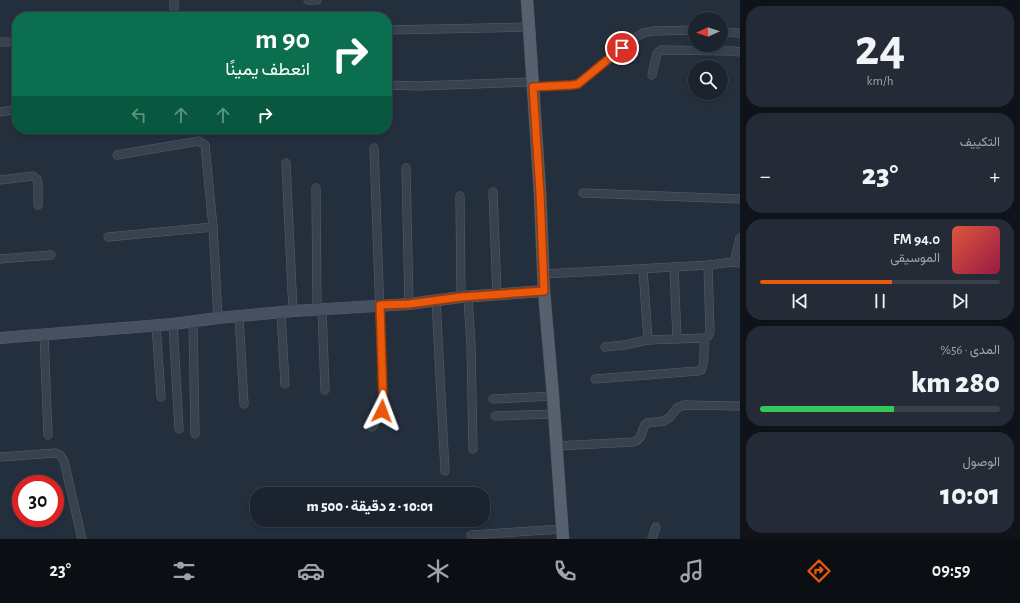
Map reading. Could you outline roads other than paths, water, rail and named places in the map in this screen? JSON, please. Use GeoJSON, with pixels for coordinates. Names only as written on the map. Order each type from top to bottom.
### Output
{"type":"FeatureCollection","features":[{"type":"Feature","properties":{"kind":"main road"},"geometry":{"type":"LineString","coordinates":[[527,0],[540,193],[544,291],[553,396],[562,534]]}},
{"type":"Feature","properties":{"kind":"main road"},"geometry":{"type":"LineString","coordinates":[[0,338],[173,324],[293,311],[409,304],[464,297],[544,291]]}},
{"type":"Feature","properties":{"kind":"street"},"geometry":{"type":"LineString","coordinates":[[174,0],[174,12]]}},
{"type":"Feature","properties":{"kind":"street"},"geometry":{"type":"LineString","coordinates":[[308,0],[317,0]]}},
{"type":"Feature","properties":{"kind":"street"},"geometry":{"type":"LineString","coordinates":[[392,30],[529,27]]}},
{"type":"Feature","properties":{"kind":"street"},"geometry":{"type":"LineString","coordinates":[[392,85],[578,84],[633,39],[643,33],[653,30],[688,30]]}},
{"type":"Feature","properties":{"kind":"street"},"geometry":{"type":"LineString","coordinates":[[728,32],[740,33]]}},
{"type":"Feature","properties":{"kind":"street"},"geometry":{"type":"LineString","coordinates":[[0,42],[12,42]]}},
{"type":"Feature","properties":{"kind":"street"},"geometry":{"type":"LineString","coordinates":[[652,75],[657,53],[661,50],[740,52]]}},
{"type":"Feature","properties":{"kind":"street"},"geometry":{"type":"LineString","coordinates":[[0,112],[12,110]]}},
{"type":"Feature","properties":{"kind":"street"},"geometry":{"type":"LineString","coordinates":[[117,155],[199,141],[205,145],[213,227],[218,318]]}},
{"type":"Feature","properties":{"kind":"street"},"geometry":{"type":"LineString","coordinates":[[372,427],[382,411],[383,398],[374,148]]}},
{"type":"Feature","properties":{"kind":"street"},"geometry":{"type":"LineString","coordinates":[[286,163],[293,311]]}},
{"type":"Feature","properties":{"kind":"street"},"geometry":{"type":"LineString","coordinates":[[406,168],[409,304]]}},
{"type":"Feature","properties":{"kind":"street"},"geometry":{"type":"LineString","coordinates":[[0,180],[33,176],[37,179],[38,183],[38,204]]}},
{"type":"Feature","properties":{"kind":"street"},"geometry":{"type":"LineString","coordinates":[[316,188],[319,309],[325,390]]}},
{"type":"Feature","properties":{"kind":"street"},"geometry":{"type":"LineString","coordinates":[[493,192],[497,294]]}},
{"type":"Feature","properties":{"kind":"street"},"geometry":{"type":"LineString","coordinates":[[583,193],[740,199]]}},
{"type":"Feature","properties":{"kind":"street"},"geometry":{"type":"LineString","coordinates":[[460,196],[464,297],[471,345],[473,449]]}},
{"type":"Feature","properties":{"kind":"street"},"geometry":{"type":"LineString","coordinates":[[108,237],[213,227]]}},
{"type":"Feature","properties":{"kind":"street"},"geometry":{"type":"LineString","coordinates":[[543,274],[644,269],[737,262],[740,238]]}},
{"type":"Feature","properties":{"kind":"street"},"geometry":{"type":"LineString","coordinates":[[0,259],[51,254]]}},
{"type":"Feature","properties":{"kind":"street"},"geometry":{"type":"LineString","coordinates":[[605,347],[648,340],[704,338],[708,336],[710,332],[708,265]]}},
{"type":"Feature","properties":{"kind":"street"},"geometry":{"type":"LineString","coordinates":[[674,267],[678,339]]}},
{"type":"Feature","properties":{"kind":"street"},"geometry":{"type":"LineString","coordinates":[[644,269],[648,340]]}},
{"type":"Feature","properties":{"kind":"street"},"geometry":{"type":"LineString","coordinates":[[436,300],[445,471]]}},
{"type":"Feature","properties":{"kind":"street"},"geometry":{"type":"LineString","coordinates":[[281,313],[285,384]]}},
{"type":"Feature","properties":{"kind":"street"},"geometry":{"type":"LineString","coordinates":[[239,316],[244,404]]}},
{"type":"Feature","properties":{"kind":"street"},"geometry":{"type":"LineString","coordinates":[[192,322],[195,434]]}},
{"type":"Feature","properties":{"kind":"street"},"geometry":{"type":"LineString","coordinates":[[173,324],[179,429]]}},
{"type":"Feature","properties":{"kind":"street"},"geometry":{"type":"LineString","coordinates":[[156,325],[161,397]]}},
{"type":"Feature","properties":{"kind":"street"},"geometry":{"type":"LineString","coordinates":[[44,334],[48,435]]}},
{"type":"Feature","properties":{"kind":"street"},"geometry":{"type":"LineString","coordinates":[[596,378],[701,370],[703,363],[704,338]]}},
{"type":"Feature","properties":{"kind":"street"},"geometry":{"type":"LineString","coordinates":[[493,399],[553,396]]}},
{"type":"Feature","properties":{"kind":"street"},"geometry":{"type":"LineString","coordinates":[[556,446],[634,442],[642,436],[644,426],[647,423],[664,421],[678,408],[684,406],[740,405]]}},
{"type":"Feature","properties":{"kind":"street"},"geometry":{"type":"LineString","coordinates":[[495,416],[554,414]]}},
{"type":"Feature","properties":{"kind":"street"},"geometry":{"type":"LineString","coordinates":[[0,457],[55,453],[60,455],[64,461],[82,539]]}},
{"type":"Feature","properties":{"kind":"street"},"geometry":{"type":"LineString","coordinates":[[652,539],[656,526]]}},
{"type":"Feature","properties":{"kind":"street"},"geometry":{"type":"LineString","coordinates":[[471,534],[562,534]]}}]}
